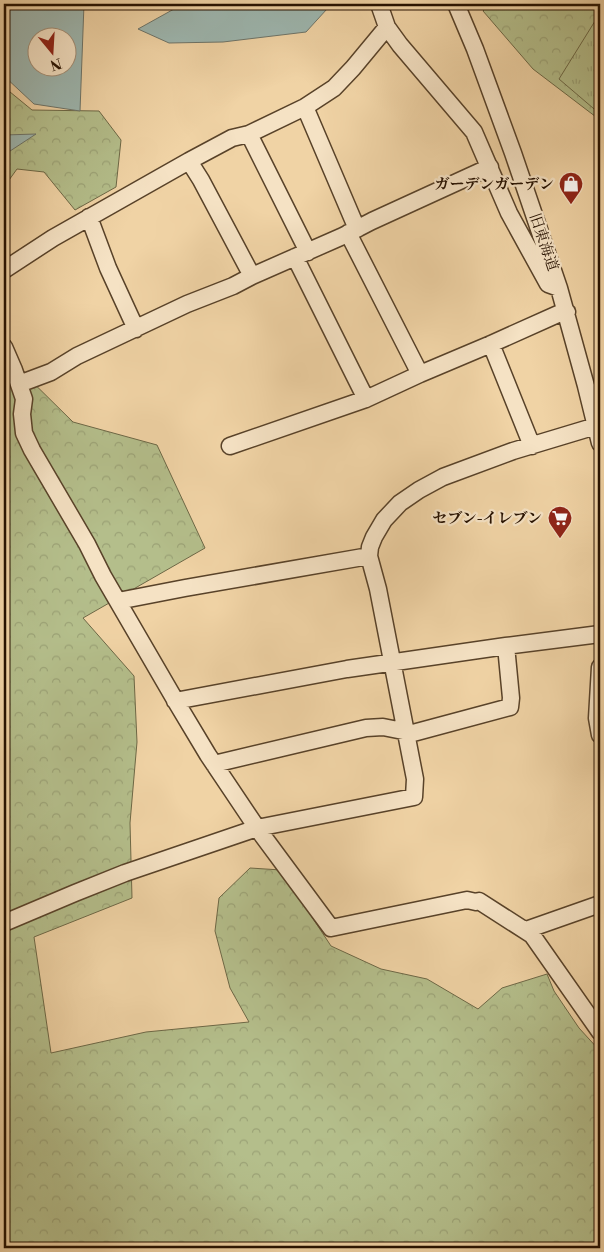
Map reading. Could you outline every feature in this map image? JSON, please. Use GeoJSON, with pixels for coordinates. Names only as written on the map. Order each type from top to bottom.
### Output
{"type":"FeatureCollection","features":[{"type":"Feature","properties":{"kind":"street"},"geometry":{"type":"LineString","coordinates":[[379,4],[387,27],[400,45],[474,132],[509,213],[548,284],[559,288]]}},
{"type":"Feature","properties":{"kind":"street","name":"旧東海道"},"geometry":{"type":"LineString","coordinates":[[456,4],[475,48],[513,153],[593,384],[596,426],[600,443]]}},
{"type":"Feature","properties":{"kind":"street"},"geometry":{"type":"LineString","coordinates":[[4,270],[53,238],[189,161],[232,138],[248,134],[305,107],[334,88],[387,27]]}},
{"type":"Feature","properties":{"kind":"street"},"geometry":{"type":"LineString","coordinates":[[305,107],[352,231],[420,374]]}},
{"type":"Feature","properties":{"kind":"street"},"geometry":{"type":"LineString","coordinates":[[248,134],[366,399]]}},
{"type":"Feature","properties":{"kind":"street"},"geometry":{"type":"LineString","coordinates":[[189,161],[252,276]]}},
{"type":"Feature","properties":{"kind":"street"},"geometry":{"type":"LineString","coordinates":[[12,376],[51,372],[77,356],[187,304],[233,286],[469,175],[490,167]]}},
{"type":"Feature","properties":{"kind":"street"},"geometry":{"type":"LineString","coordinates":[[89,217],[108,268],[136,329]]}},
{"type":"Feature","properties":{"kind":"street"},"geometry":{"type":"LineString","coordinates":[[230,446],[366,399],[558,314],[567,312]]}},
{"type":"Feature","properties":{"kind":"street"},"geometry":{"type":"LineString","coordinates":[[491,344],[532,446]]}},
{"type":"Feature","properties":{"kind":"street"},"geometry":{"type":"LineString","coordinates":[[4,347],[12,376],[24,399],[22,414],[24,433],[32,450],[175,701],[214,764],[257,828],[331,928],[467,900],[479,901],[532,935],[600,1032]]}},
{"type":"Feature","properties":{"kind":"street"},"geometry":{"type":"LineString","coordinates":[[4,924],[75,893],[125,874],[257,828],[414,797],[415,779],[378,589],[369,556],[374,537],[384,520],[400,503],[418,490],[443,477],[513,451],[596,426]]}},
{"type":"Feature","properties":{"kind":"street"},"geometry":{"type":"LineString","coordinates":[[118,601],[369,556]]}},
{"type":"Feature","properties":{"kind":"street"},"geometry":{"type":"LineString","coordinates":[[175,701],[347,669],[600,634]]}},
{"type":"Feature","properties":{"kind":"street"},"geometry":{"type":"LineString","coordinates":[[214,764],[366,728],[383,727],[413,733],[510,706],[512,698],[506,646]]}},
{"type":"Feature","properties":{"kind":"street"},"geometry":{"type":"LineString","coordinates":[[600,667],[597,718],[600,734]]}},
{"type":"Feature","properties":{"kind":"street"},"geometry":{"type":"LineString","coordinates":[[526,930],[600,904]]}},
{"type":"Feature","properties":{"kind":"green space"},"geometry":{"type":"Polygon","coordinates":[[[489,4],[600,4],[600,120],[533,69],[483,11],[489,4]]]}},
{"type":"Feature","properties":{"kind":"green space"},"geometry":{"type":"Polygon","coordinates":[[[600,13],[600,114],[559,79],[600,13]]]}},
{"type":"Feature","properties":{"kind":"green space"},"geometry":{"type":"Polygon","coordinates":[[[4,87],[32,110],[99,111],[121,140],[116,187],[75,210],[44,172],[17,169],[4,187],[4,87]]]}},
{"type":"Feature","properties":{"kind":"green space"},"geometry":{"type":"Polygon","coordinates":[[[4,354],[73,422],[157,445],[205,548],[83,618],[134,676],[137,742],[130,823],[132,898],[34,937],[51,1053],[146,1032],[249,1022],[230,988],[215,931],[219,898],[250,868],[281,870],[331,946],[381,969],[427,979],[478,1009],[502,988],[547,974],[554,991],[579,1028],[600,1051],[600,1248],[4,1248],[4,354]]]}},
{"type":"Feature","properties":{"kind":"water"},"geometry":{"type":"Polygon","coordinates":[[[4,4],[84,4],[80,111],[34,104],[4,76],[4,4]]]}},
{"type":"Feature","properties":{"kind":"water"},"geometry":{"type":"Polygon","coordinates":[[[183,4],[329,4],[327,9],[306,32],[223,42],[169,43],[138,29],[183,4]]]}},
{"type":"Feature","properties":{"kind":"water"},"geometry":{"type":"Polygon","coordinates":[[[36,134],[4,155],[4,135],[36,134]]]}},
{"type":"Feature","properties":{"kind":"place","name":"ガーデンガーデン"},"geometry":{"type":"Point","coordinates":[571,205]}},
{"type":"Feature","properties":{"kind":"place","name":"セブン-イレブン"},"geometry":{"type":"Point","coordinates":[560,539]}}]}
